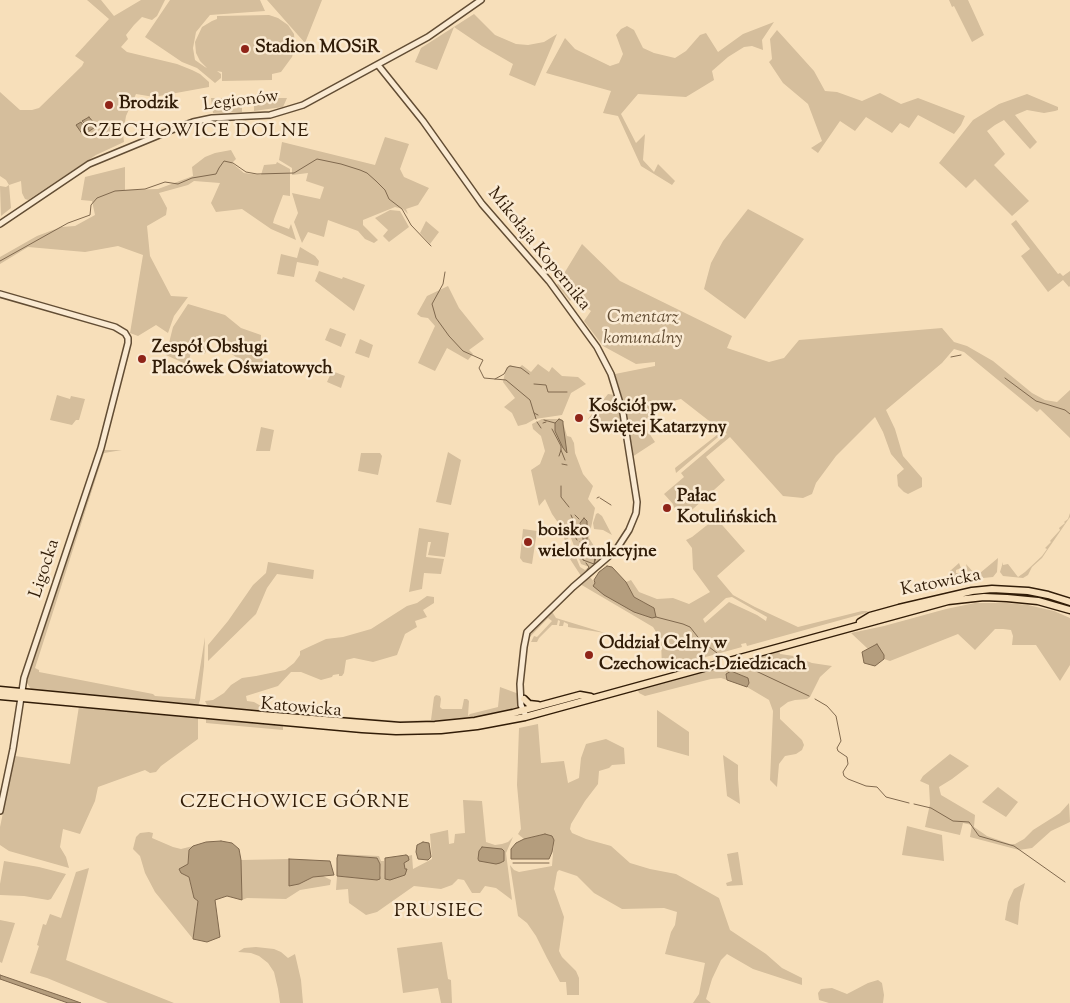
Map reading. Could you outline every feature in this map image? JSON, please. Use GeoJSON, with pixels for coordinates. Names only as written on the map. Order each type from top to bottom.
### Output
{"type":"FeatureCollection","features":[{"type":"Feature","properties":{"kind":"main road","name":"Katowicka"},"geometry":{"type":"LineString","coordinates":[[851,627],[870,616],[952,594],[972,591],[1018,590],[1048,595],[1070,602]]}},
{"type":"Feature","properties":{"kind":"main road","name":"Katowicka"},"geometry":{"type":"LineString","coordinates":[[0,690],[21,695],[388,731],[426,731],[462,728],[596,697],[937,604],[971,598],[1019,599],[1047,603],[1070,610]]}},
{"type":"Feature","properties":{"kind":"main road","name":"Katowicka"},"geometry":{"type":"LineString","coordinates":[[0,696],[21,695]]}},
{"type":"Feature","properties":{"kind":"main road","name":"Katowicka"},"geometry":{"type":"LineString","coordinates":[[525,714],[542,706],[580,696],[596,697]]}},
{"type":"Feature","properties":{"kind":"main road"},"geometry":{"type":"LineString","coordinates":[[524,700],[529,704],[542,706]]}},
{"type":"Feature","properties":{"kind":"street","name":"Legionów"},"geometry":{"type":"LineString","coordinates":[[0,224],[80,169],[105,156],[201,120],[221,117],[270,115],[293,109],[316,99],[443,28],[481,0]]}},
{"type":"Feature","properties":{"kind":"street","name":"Mikołaja Kopernika"},"geometry":{"type":"LineString","coordinates":[[376,66],[423,121],[482,204],[549,281],[600,352],[610,374],[623,413],[637,502],[635,517],[616,550],[573,587],[532,625],[527,632],[521,690]]}},
{"type":"Feature","properties":{"kind":"street","name":"Ligocka"},"geometry":{"type":"LineString","coordinates":[[0,294],[115,327],[125,333],[128,338],[101,448],[27,668],[0,811]]}},
{"type":"Feature","properties":{"kind":"street"},"geometry":{"type":"LineString","coordinates":[[521,690],[525,714]]}},
{"type":"Feature","properties":{"kind":"street"},"geometry":{"type":"LineString","coordinates":[[521,690],[521,705],[525,714]]}},
{"type":"Feature","properties":{"kind":"green space"},"geometry":{"type":"Polygon","coordinates":[[[87,0],[101,0],[114,16],[141,0],[165,0],[157,16],[152,20],[142,17],[134,25],[126,35],[128,39],[121,47],[127,52],[177,64],[192,70],[209,82],[209,87],[154,97],[136,94],[126,116],[123,134],[124,142],[96,155],[28,200],[25,199],[22,193],[21,181],[9,185],[0,176],[0,92],[20,110],[39,108],[82,66],[84,62],[75,56],[109,19],[87,0]]]}},
{"type":"Feature","properties":{"kind":"green space","name":"Stadion MOSiR"},"geometry":{"type":"Polygon","coordinates":[[[170,0],[260,0],[265,11],[210,15],[196,32],[193,48],[195,60],[207,68],[200,61],[196,53],[195,42],[202,27],[217,19],[217,16],[269,15],[278,18],[288,25],[294,34],[295,46],[292,57],[281,72],[272,74],[272,80],[222,81],[222,72],[217,71],[221,74],[221,78],[215,83],[197,68],[182,62],[145,37],[170,0]]]}},
{"type":"Feature","properties":{"kind":"green space"},"geometry":{"type":"Polygon","coordinates":[[[267,0],[322,0],[305,43],[267,0]]]}},
{"type":"Feature","properties":{"kind":"green space"},"geometry":{"type":"Polygon","coordinates":[[[949,0],[968,0],[984,35],[972,42],[954,6],[952,7],[949,0]]]}},
{"type":"Feature","properties":{"kind":"green space"},"geometry":{"type":"Polygon","coordinates":[[[474,14],[495,35],[516,44],[528,45],[544,42],[557,34],[535,86],[509,75],[513,64],[454,27],[437,70],[415,62],[421,48],[474,14]]]}},
{"type":"Feature","properties":{"kind":"green space"},"geometry":{"type":"Polygon","coordinates":[[[774,22],[762,40],[763,50],[752,46],[744,47],[728,57],[712,71],[714,80],[686,97],[638,94],[621,114],[636,143],[645,134],[643,160],[654,172],[658,164],[675,181],[672,185],[641,166],[618,116],[603,113],[611,91],[546,73],[565,38],[575,49],[610,66],[619,63],[623,54],[616,35],[627,26],[634,30],[643,48],[675,58],[686,51],[700,35],[706,33],[718,52],[743,34],[774,22]]]}},
{"type":"Feature","properties":{"kind":"green space"},"geometry":{"type":"Polygon","coordinates":[[[777,30],[814,71],[825,91],[837,92],[862,101],[880,93],[901,104],[918,98],[965,116],[961,125],[954,134],[918,115],[909,128],[900,123],[892,133],[866,117],[855,131],[840,121],[818,153],[811,148],[822,141],[808,104],[783,83],[769,62],[772,59],[770,39],[777,30]]]}},
{"type":"Feature","properties":{"kind":"green space"},"geometry":{"type":"Polygon","coordinates":[[[1027,94],[1058,107],[1058,110],[1055,111],[1044,113],[1027,110],[1015,115],[1037,142],[1030,149],[1004,120],[987,131],[1005,154],[994,165],[1029,201],[1012,216],[975,179],[966,188],[939,163],[973,120],[999,104],[1027,94]]]}},
{"type":"Feature","properties":{"kind":"green space"},"geometry":{"type":"Polygon","coordinates":[[[211,98],[230,98],[238,104],[242,104],[242,112],[213,113],[211,98]]]}},
{"type":"Feature","properties":{"kind":"green space"},"geometry":{"type":"Polygon","coordinates":[[[267,98],[287,98],[283,107],[254,111],[254,104],[267,98]]]}},
{"type":"Feature","properties":{"kind":"green space"},"geometry":{"type":"Polygon","coordinates":[[[385,137],[409,144],[400,169],[404,177],[429,188],[418,205],[406,209],[408,214],[403,209],[395,207],[363,220],[363,225],[378,240],[374,243],[365,239],[358,231],[328,220],[324,237],[308,232],[302,243],[294,222],[298,213],[292,193],[320,199],[324,187],[306,181],[308,173],[292,175],[292,168],[279,160],[282,142],[375,165],[385,137]]]}},
{"type":"Feature","properties":{"kind":"green space"},"geometry":{"type":"Polygon","coordinates":[[[231,150],[236,159],[232,163],[244,173],[261,175],[264,165],[276,164],[277,162],[290,169],[290,196],[283,195],[273,223],[289,229],[291,224],[296,240],[271,229],[242,209],[216,212],[211,203],[220,183],[194,181],[188,185],[159,193],[167,208],[166,215],[147,226],[150,256],[171,296],[188,297],[174,316],[168,333],[156,325],[138,336],[130,333],[143,255],[118,246],[85,252],[28,247],[0,264],[0,257],[37,236],[61,227],[75,226],[95,215],[92,201],[81,200],[85,177],[125,167],[125,190],[158,189],[193,176],[192,167],[205,157],[231,150]]]}},
{"type":"Feature","properties":{"kind":"green space"},"geometry":{"type":"Polygon","coordinates":[[[9,185],[11,208],[1,216],[0,186],[6,187],[9,185]]]}},
{"type":"Feature","properties":{"kind":"green space"},"geometry":{"type":"Polygon","coordinates":[[[748,209],[804,239],[745,319],[704,289],[711,263],[723,241],[748,209]]]}},
{"type":"Feature","properties":{"kind":"green space"},"geometry":{"type":"Polygon","coordinates":[[[390,210],[400,211],[409,227],[389,242],[383,236],[388,230],[375,218],[390,210]]]}},
{"type":"Feature","properties":{"kind":"green space"},"geometry":{"type":"Polygon","coordinates":[[[1016,220],[1058,274],[1060,273],[1063,276],[1070,271],[1069,287],[1063,280],[1048,292],[1021,256],[1030,249],[1011,224],[1016,220]]]}},
{"type":"Feature","properties":{"kind":"green space"},"geometry":{"type":"Polygon","coordinates":[[[426,221],[439,232],[430,244],[420,233],[426,221]]]}},
{"type":"Feature","properties":{"kind":"green space","name":"Cmentarz komunalny"},"geometry":{"type":"Polygon","coordinates":[[[582,244],[620,281],[732,336],[727,348],[769,362],[784,358],[799,340],[942,328],[954,342],[967,346],[993,361],[1032,393],[1045,400],[1057,402],[1070,390],[1070,438],[1040,409],[1037,412],[964,352],[954,349],[942,363],[886,410],[895,429],[903,456],[922,478],[922,487],[908,494],[898,486],[897,475],[904,469],[891,454],[875,417],[836,456],[816,483],[812,494],[803,498],[783,496],[730,437],[706,457],[725,480],[683,518],[664,494],[684,477],[681,473],[727,434],[724,432],[676,473],[675,468],[722,431],[681,399],[669,402],[655,415],[644,421],[643,424],[655,442],[632,457],[625,407],[615,374],[655,366],[655,362],[636,364],[603,346],[584,321],[591,311],[573,297],[570,301],[557,285],[582,244]]]}},
{"type":"Feature","properties":{"kind":"green space"},"geometry":{"type":"Polygon","coordinates":[[[300,247],[315,256],[319,261],[318,266],[297,262],[294,277],[277,274],[281,254],[297,258],[300,247]]]}},
{"type":"Feature","properties":{"kind":"green space"},"geometry":{"type":"Polygon","coordinates":[[[319,271],[365,285],[354,311],[315,281],[319,271]]]}},
{"type":"Feature","properties":{"kind":"green space"},"geometry":{"type":"Polygon","coordinates":[[[448,286],[459,308],[484,339],[469,350],[473,354],[468,360],[447,348],[435,371],[418,363],[435,326],[428,318],[417,314],[427,296],[448,286]]]}},
{"type":"Feature","properties":{"kind":"green space"},"geometry":{"type":"Polygon","coordinates":[[[188,304],[225,315],[241,328],[261,335],[260,356],[267,365],[265,371],[255,371],[218,344],[209,340],[205,354],[192,348],[188,365],[166,355],[173,327],[188,304]]]}},
{"type":"Feature","properties":{"kind":"green space"},"geometry":{"type":"Polygon","coordinates":[[[330,328],[346,334],[341,347],[325,340],[330,328]]]}},
{"type":"Feature","properties":{"kind":"green space"},"geometry":{"type":"Polygon","coordinates":[[[360,339],[373,345],[369,358],[355,353],[360,339]]]}},
{"type":"Feature","properties":{"kind":"green space"},"geometry":{"type":"Polygon","coordinates":[[[538,364],[549,372],[552,367],[562,376],[578,377],[586,384],[571,393],[562,415],[535,419],[518,426],[512,413],[504,407],[515,398],[503,382],[506,368],[510,365],[519,368],[522,365],[531,372],[538,364]]]}},
{"type":"Feature","properties":{"kind":"green space"},"geometry":{"type":"Polygon","coordinates":[[[332,371],[345,376],[341,388],[327,382],[332,371]]]}},
{"type":"Feature","properties":{"kind":"green space"},"geometry":{"type":"Polygon","coordinates":[[[608,394],[615,395],[622,424],[608,430],[589,428],[588,419],[608,394]]]}},
{"type":"Feature","properties":{"kind":"green space"},"geometry":{"type":"Polygon","coordinates":[[[57,395],[70,399],[71,396],[85,399],[79,420],[76,420],[72,425],[50,420],[57,395]]]}},
{"type":"Feature","properties":{"kind":"green space"},"geometry":{"type":"Polygon","coordinates":[[[542,419],[562,419],[567,436],[571,437],[574,443],[575,453],[583,474],[593,486],[588,499],[595,508],[589,538],[602,559],[581,576],[570,559],[561,527],[545,499],[539,506],[531,470],[540,464],[545,451],[541,436],[533,429],[532,424],[542,419]],[[586,519],[568,538],[580,567],[585,570],[589,567],[581,564],[571,538],[576,530],[581,530],[584,544],[595,555],[587,541],[586,519]]]}},
{"type":"Feature","properties":{"kind":"green space"},"geometry":{"type":"Polygon","coordinates":[[[261,427],[274,430],[270,451],[256,451],[261,427]]]}},
{"type":"Feature","properties":{"kind":"green space"},"geometry":{"type":"Polygon","coordinates":[[[103,450],[122,450],[104,453],[35,668],[39,672],[153,694],[155,696],[195,699],[205,637],[204,666],[198,706],[37,690],[31,689],[27,683],[27,676],[103,450]]]}},
{"type":"Feature","properties":{"kind":"green space"},"geometry":{"type":"Polygon","coordinates":[[[448,452],[461,460],[451,505],[436,502],[448,452]]]}},
{"type":"Feature","properties":{"kind":"green space"},"geometry":{"type":"Polygon","coordinates":[[[361,453],[380,453],[382,456],[378,475],[358,471],[361,453]]]}},
{"type":"Feature","properties":{"kind":"green space"},"geometry":{"type":"Polygon","coordinates":[[[598,513],[602,516],[612,535],[603,530],[594,529],[593,523],[598,513]]]}},
{"type":"Feature","properties":{"kind":"green space"},"geometry":{"type":"Polygon","coordinates":[[[1070,513],[1070,517],[1042,558],[1032,567],[1028,575],[1023,578],[1003,576],[1000,572],[1003,562],[1003,565],[1008,564],[1018,577],[1025,572],[1042,556],[1047,549],[1045,548],[1068,519],[1070,513]]]}},
{"type":"Feature","properties":{"kind":"green space"},"geometry":{"type":"Polygon","coordinates":[[[716,518],[745,551],[717,576],[733,595],[798,627],[868,611],[747,646],[746,643],[741,644],[742,647],[662,669],[661,640],[653,627],[580,584],[589,576],[595,583],[654,608],[634,597],[626,582],[631,580],[639,592],[657,599],[673,598],[689,604],[710,592],[693,569],[692,548],[686,540],[716,518]],[[732,597],[726,598],[703,619],[705,623],[729,602],[766,621],[767,617],[732,597]]]}},
{"type":"Feature","properties":{"kind":"green space"},"geometry":{"type":"Polygon","coordinates":[[[419,528],[449,533],[445,557],[428,555],[431,542],[428,542],[426,557],[444,559],[441,574],[424,573],[422,589],[409,592],[419,528]]]}},
{"type":"Feature","properties":{"kind":"green space","name":"boisko wielofunkcyjne"},"geometry":{"type":"Polygon","coordinates":[[[523,529],[537,531],[532,564],[523,562],[520,558],[523,529]]]}},
{"type":"Feature","properties":{"kind":"green space"},"geometry":{"type":"Polygon","coordinates":[[[998,558],[997,572],[993,577],[954,581],[949,579],[950,571],[959,563],[961,568],[956,570],[956,573],[965,576],[968,573],[966,564],[974,573],[977,571],[980,573],[998,558]]]}},
{"type":"Feature","properties":{"kind":"green space"},"geometry":{"type":"Polygon","coordinates":[[[268,562],[314,570],[313,579],[277,574],[267,588],[256,614],[208,661],[208,645],[228,621],[253,585],[266,573],[268,562]]]}},
{"type":"Feature","properties":{"kind":"green space"},"geometry":{"type":"Polygon","coordinates":[[[427,596],[434,597],[434,603],[423,610],[427,617],[415,621],[417,627],[405,634],[397,655],[373,662],[354,658],[346,660],[342,676],[339,676],[339,674],[333,675],[321,680],[301,672],[291,672],[278,686],[246,696],[247,701],[261,706],[261,710],[399,721],[431,720],[434,697],[436,695],[440,696],[440,707],[442,709],[462,709],[464,699],[467,699],[469,701],[468,716],[498,707],[500,687],[519,694],[519,706],[516,710],[468,719],[430,723],[394,723],[208,707],[205,701],[213,700],[242,678],[285,670],[294,663],[300,655],[300,651],[326,639],[343,637],[371,629],[407,606],[417,603],[427,596]]]}},
{"type":"Feature","properties":{"kind":"green space"},"geometry":{"type":"Polygon","coordinates":[[[975,603],[1028,605],[1054,611],[1070,618],[1070,665],[1060,681],[1036,645],[1012,645],[1013,636],[1011,630],[995,629],[975,650],[958,634],[890,661],[884,659],[884,655],[874,646],[868,649],[851,633],[946,609],[975,603]]]}},
{"type":"Feature","properties":{"kind":"green space"},"geometry":{"type":"Polygon","coordinates":[[[551,610],[556,618],[605,633],[568,627],[568,624],[564,622],[563,626],[559,626],[560,621],[558,620],[557,625],[552,625],[537,642],[531,642],[534,636],[537,637],[552,621],[548,618],[528,639],[535,627],[551,610]]]}},
{"type":"Feature","properties":{"kind":"green space"},"geometry":{"type":"Polygon","coordinates":[[[779,651],[780,654],[794,656],[812,663],[832,666],[820,677],[810,697],[788,702],[780,708],[780,719],[802,740],[804,745],[802,750],[796,754],[785,756],[779,764],[777,787],[770,780],[773,711],[769,700],[747,687],[749,685],[748,678],[731,671],[726,676],[727,680],[721,678],[711,679],[645,696],[639,693],[638,690],[779,651]]]}},
{"type":"Feature","properties":{"kind":"green space"},"geometry":{"type":"Polygon","coordinates":[[[79,706],[198,718],[198,739],[161,766],[156,772],[150,773],[145,770],[98,787],[95,801],[80,834],[63,829],[60,847],[66,857],[69,868],[9,851],[0,845],[0,827],[15,756],[70,764],[79,706]]]}},
{"type":"Feature","properties":{"kind":"green space"},"geometry":{"type":"Polygon","coordinates":[[[657,710],[689,732],[689,756],[657,747],[657,710]]]}},
{"type":"Feature","properties":{"kind":"green space"},"geometry":{"type":"Polygon","coordinates":[[[206,718],[283,725],[283,730],[206,723],[206,718]]]}},
{"type":"Feature","properties":{"kind":"green space"},"geometry":{"type":"Polygon","coordinates":[[[538,724],[541,763],[564,761],[568,783],[579,778],[581,758],[586,744],[606,739],[624,748],[625,764],[612,765],[599,771],[598,784],[571,824],[570,829],[572,833],[611,846],[630,863],[676,874],[719,898],[730,930],[766,954],[782,968],[802,978],[802,985],[753,969],[727,954],[721,960],[712,979],[706,999],[711,1003],[693,1003],[699,994],[705,963],[665,954],[675,925],[677,912],[664,908],[622,909],[594,893],[577,876],[559,870],[554,889],[564,917],[559,951],[562,957],[576,971],[579,978],[579,995],[567,995],[566,982],[560,982],[536,936],[527,923],[518,916],[510,865],[519,872],[552,866],[554,840],[545,834],[524,839],[518,834],[521,829],[517,785],[519,728],[538,724]]]}},
{"type":"Feature","properties":{"kind":"green space"},"geometry":{"type":"Polygon","coordinates":[[[950,754],[969,766],[939,787],[941,795],[975,815],[974,827],[987,836],[1015,844],[1060,813],[1069,803],[1070,822],[1051,831],[1032,848],[1019,850],[970,837],[972,825],[963,823],[960,835],[925,827],[930,804],[929,785],[920,781],[923,776],[950,754]]]}},
{"type":"Feature","properties":{"kind":"green space"},"geometry":{"type":"Polygon","coordinates":[[[723,755],[738,765],[740,804],[727,796],[723,755]]]}},
{"type":"Feature","properties":{"kind":"green space"},"geometry":{"type":"Polygon","coordinates":[[[998,787],[1018,802],[1006,817],[982,802],[998,787]]]}},
{"type":"Feature","properties":{"kind":"green space"},"geometry":{"type":"Polygon","coordinates":[[[463,800],[482,801],[486,842],[495,845],[502,844],[508,842],[513,837],[506,853],[512,900],[496,888],[485,886],[480,893],[472,893],[464,880],[458,879],[452,885],[441,889],[414,886],[377,912],[366,915],[349,903],[348,889],[336,890],[337,876],[377,880],[381,876],[380,864],[377,858],[339,855],[337,858],[337,854],[379,856],[381,861],[384,861],[385,879],[405,869],[404,863],[409,858],[408,856],[412,855],[413,869],[432,859],[430,834],[448,830],[449,844],[454,843],[455,834],[465,833],[463,800]]]}},
{"type":"Feature","properties":{"kind":"green space"},"geometry":{"type":"Polygon","coordinates":[[[907,826],[942,835],[944,861],[902,855],[907,826]]]}},
{"type":"Feature","properties":{"kind":"green space"},"geometry":{"type":"Polygon","coordinates":[[[140,833],[153,833],[152,838],[173,847],[181,849],[193,846],[189,850],[188,864],[181,873],[189,877],[194,898],[198,901],[193,939],[155,892],[145,873],[140,856],[133,849],[136,837],[140,833]]]}},
{"type":"Feature","properties":{"kind":"green space"},"geometry":{"type":"Polygon","coordinates":[[[738,852],[743,885],[727,886],[726,883],[732,881],[727,854],[738,852]]]}},
{"type":"Feature","properties":{"kind":"green space"},"geometry":{"type":"Polygon","coordinates":[[[289,859],[289,885],[299,884],[313,877],[323,876],[331,880],[330,885],[300,890],[286,899],[247,898],[242,900],[241,860],[289,859]]]}},
{"type":"Feature","properties":{"kind":"green space"},"geometry":{"type":"Polygon","coordinates":[[[4,861],[66,874],[51,899],[48,900],[0,895],[4,861]]]}},
{"type":"Feature","properties":{"kind":"green space"},"geometry":{"type":"Polygon","coordinates":[[[89,868],[66,960],[174,1003],[108,1003],[30,973],[39,946],[37,945],[43,924],[46,925],[50,914],[61,918],[76,872],[89,868]]]}},
{"type":"Feature","properties":{"kind":"green space"},"geometry":{"type":"Polygon","coordinates":[[[1025,883],[1020,903],[1018,925],[1005,920],[1008,902],[1014,889],[1025,883]]]}},
{"type":"Feature","properties":{"kind":"green space"},"geometry":{"type":"Polygon","coordinates":[[[0,920],[15,923],[2,963],[0,962],[0,920]]]}},
{"type":"Feature","properties":{"kind":"green space"},"geometry":{"type":"Polygon","coordinates":[[[442,942],[448,979],[451,980],[452,1003],[441,1003],[438,988],[403,993],[397,948],[442,942]]]}},
{"type":"Feature","properties":{"kind":"green space"},"geometry":{"type":"Polygon","coordinates":[[[244,948],[274,949],[288,958],[295,954],[301,980],[303,1003],[280,1003],[274,972],[268,963],[251,953],[238,952],[244,948]]]}},
{"type":"Feature","properties":{"kind":"green space"},"geometry":{"type":"Polygon","coordinates":[[[878,980],[882,983],[883,1003],[829,1003],[819,1000],[818,993],[821,989],[832,988],[847,994],[878,980]]]}},
{"type":"Feature","properties":{"kind":"shaded area"},"geometry":{"type":"Polygon","coordinates":[[[89,117],[94,123],[94,128],[83,135],[76,125],[81,122],[86,130],[88,130],[88,127],[82,121],[89,117]]]}},
{"type":"Feature","properties":{"kind":"shaded area"},"geometry":{"type":"Polygon","coordinates":[[[559,419],[563,421],[567,453],[555,431],[555,423],[559,419]]]}},
{"type":"Feature","properties":{"kind":"shaded area"},"geometry":{"type":"Polygon","coordinates":[[[584,518],[587,521],[587,543],[594,555],[584,544],[580,523],[584,518]]]}},
{"type":"Feature","properties":{"kind":"shaded area"},"geometry":{"type":"Polygon","coordinates":[[[607,566],[612,567],[626,582],[634,597],[654,608],[656,617],[652,618],[634,612],[604,595],[593,586],[599,572],[607,566]]]}},
{"type":"Feature","properties":{"kind":"shaded area"},"geometry":{"type":"Polygon","coordinates":[[[877,644],[884,655],[884,659],[875,666],[864,663],[862,652],[877,644]]]}},
{"type":"Feature","properties":{"kind":"shaded area"},"geometry":{"type":"Polygon","coordinates":[[[731,671],[748,678],[749,683],[747,687],[727,680],[726,674],[731,671]]]}},
{"type":"Feature","properties":{"kind":"shaded area"},"geometry":{"type":"Polygon","coordinates":[[[545,834],[552,836],[554,840],[549,859],[511,859],[511,849],[516,843],[545,834]]]}},
{"type":"Feature","properties":{"kind":"shaded area"},"geometry":{"type":"Polygon","coordinates":[[[221,841],[232,843],[239,849],[242,900],[227,896],[215,900],[220,937],[207,942],[193,939],[198,901],[194,898],[189,877],[181,873],[179,869],[188,864],[189,850],[193,846],[206,842],[221,841]]]}},
{"type":"Feature","properties":{"kind":"shaded area"},"geometry":{"type":"Polygon","coordinates":[[[423,842],[429,843],[431,857],[428,860],[418,859],[416,852],[417,845],[423,842]]]}},
{"type":"Feature","properties":{"kind":"shaded area"},"geometry":{"type":"Polygon","coordinates":[[[482,847],[502,849],[504,851],[504,861],[496,864],[479,861],[479,851],[482,847]]]}},
{"type":"Feature","properties":{"kind":"shaded area"},"geometry":{"type":"Polygon","coordinates":[[[338,855],[377,858],[380,864],[380,879],[337,876],[338,855]]]}},
{"type":"Feature","properties":{"kind":"shaded area"},"geometry":{"type":"Polygon","coordinates":[[[406,855],[409,860],[404,863],[405,869],[407,869],[405,875],[390,880],[385,879],[385,858],[406,855]]]}},
{"type":"Feature","properties":{"kind":"shaded area"},"geometry":{"type":"Polygon","coordinates":[[[289,859],[330,861],[334,875],[313,877],[299,884],[289,886],[289,859]]]}},
{"type":"Feature","properties":{"kind":"shaded area"},"geometry":{"type":"Polygon","coordinates":[[[0,975],[81,1003],[68,1003],[0,979],[0,975]]]}},
{"type":"Feature","properties":{"kind":"waterway"},"geometry":{"type":"LineString","coordinates":[[0,261],[68,223],[90,215],[91,205],[97,198],[115,191],[145,189],[165,182],[178,184],[192,178],[216,174],[224,161],[233,163],[246,172],[257,174],[294,173],[317,159],[360,170],[367,173],[385,190],[389,199],[402,209],[411,225],[431,246]]}},
{"type":"Feature","properties":{"kind":"waterway"},"geometry":{"type":"LineString","coordinates":[[445,272],[443,284],[432,304],[436,318],[463,351],[483,360],[479,368],[484,378],[506,380],[530,400],[534,413],[538,415]]}},
{"type":"Feature","properties":{"kind":"waterway"},"geometry":{"type":"LineString","coordinates":[[951,357],[961,355]]}},
{"type":"Feature","properties":{"kind":"waterway"},"geometry":{"type":"LineString","coordinates":[[495,379],[504,374],[510,366],[521,368],[529,374]]}},
{"type":"Feature","properties":{"kind":"waterway"},"geometry":{"type":"LineString","coordinates":[[1005,378],[1036,401],[1065,410],[1070,414]]}},
{"type":"Feature","properties":{"kind":"waterway"},"geometry":{"type":"LineString","coordinates":[[534,384],[546,385],[548,392],[567,392]]}},
{"type":"Feature","properties":{"kind":"waterway"},"geometry":{"type":"LineString","coordinates":[[534,413],[536,419]]}},
{"type":"Feature","properties":{"kind":"waterway"},"geometry":{"type":"LineString","coordinates":[[544,420],[555,423]]}},
{"type":"Feature","properties":{"kind":"waterway"},"geometry":{"type":"LineString","coordinates":[[537,422],[541,428]]}},
{"type":"Feature","properties":{"kind":"waterway"},"geometry":{"type":"LineString","coordinates":[[552,429],[561,446],[559,456]]}},
{"type":"Feature","properties":{"kind":"waterway"},"geometry":{"type":"LineString","coordinates":[[561,450],[565,460]]}},
{"type":"Feature","properties":{"kind":"waterway"},"geometry":{"type":"LineString","coordinates":[[562,464],[567,465]]}},
{"type":"Feature","properties":{"kind":"waterway"},"geometry":{"type":"LineString","coordinates":[[561,486],[561,497],[569,507]]}},
{"type":"Feature","properties":{"kind":"waterway"},"geometry":{"type":"LineString","coordinates":[[600,498],[611,505]]}},
{"type":"Feature","properties":{"kind":"waterway"},"geometry":{"type":"LineString","coordinates":[[571,515],[574,522]]}},
{"type":"Feature","properties":{"kind":"waterway"},"geometry":{"type":"LineString","coordinates":[[575,515],[579,519]]}},
{"type":"Feature","properties":{"kind":"waterway"},"geometry":{"type":"LineString","coordinates":[[577,525],[579,529],[574,535],[577,540]]}},
{"type":"Feature","properties":{"kind":"waterway"},"geometry":{"type":"LineString","coordinates":[[580,542],[582,544],[583,560],[594,564]]}},
{"type":"Feature","properties":{"kind":"waterway"},"geometry":{"type":"LineString","coordinates":[[586,563],[589,567],[587,570]]}},
{"type":"Feature","properties":{"kind":"waterway"},"geometry":{"type":"LineString","coordinates":[[656,617],[690,627],[701,641],[717,653]]}},
{"type":"Feature","properties":{"kind":"waterway"},"geometry":{"type":"LineString","coordinates":[[741,664],[809,696]]}},
{"type":"Feature","properties":{"kind":"waterway"},"geometry":{"type":"LineString","coordinates":[[815,699],[827,706],[836,716],[841,741],[837,748],[838,751],[847,757],[848,764],[843,772],[844,776],[866,786],[877,787],[886,797],[909,803]]}},
{"type":"Feature","properties":{"kind":"waterway"},"geometry":{"type":"LineString","coordinates":[[914,804],[931,808],[953,821],[969,822],[979,836],[1014,846],[1065,882]]}},
{"type":"Feature","properties":{"kind":"waterway"},"geometry":{"type":"LineString","coordinates":[[513,863],[549,863]]}},
{"type":"Feature","properties":{"kind":"place","name":"Stadion MOSiR"},"geometry":{"type":"Point","coordinates":[245,49]}},
{"type":"Feature","properties":{"kind":"place","name":"Brodzik"},"geometry":{"type":"Point","coordinates":[109,105]}},
{"type":"Feature","properties":{"kind":"place","name":"Zespół Obsługi Placówek Oświatowych"},"geometry":{"type":"Point","coordinates":[142,359]}},
{"type":"Feature","properties":{"kind":"place","name":"Kościół pw. Świętej Katarzyny"},"geometry":{"type":"Point","coordinates":[579,418]}},
{"type":"Feature","properties":{"kind":"place","name":"Pałac Kotulińskich"},"geometry":{"type":"Point","coordinates":[667,508]}},
{"type":"Feature","properties":{"kind":"place","name":"boisko wielofunkcyjne"},"geometry":{"type":"Point","coordinates":[528,542]}},
{"type":"Feature","properties":{"kind":"place","name":"Oddział Celny w Czechowicach-Dziedzicach"},"geometry":{"type":"Point","coordinates":[589,655]}},
{"type":"Feature","properties":{"kind":"district","name":"CZECHOWICE DOLNE"},"geometry":{"type":"Point","coordinates":[196,133]}},
{"type":"Feature","properties":{"kind":"district","name":"CZECHOWICE GÓRNE"},"geometry":{"type":"Point","coordinates":[295,804]}},
{"type":"Feature","properties":{"kind":"district","name":"PRUSIEC"},"geometry":{"type":"Point","coordinates":[439,913]}}]}
